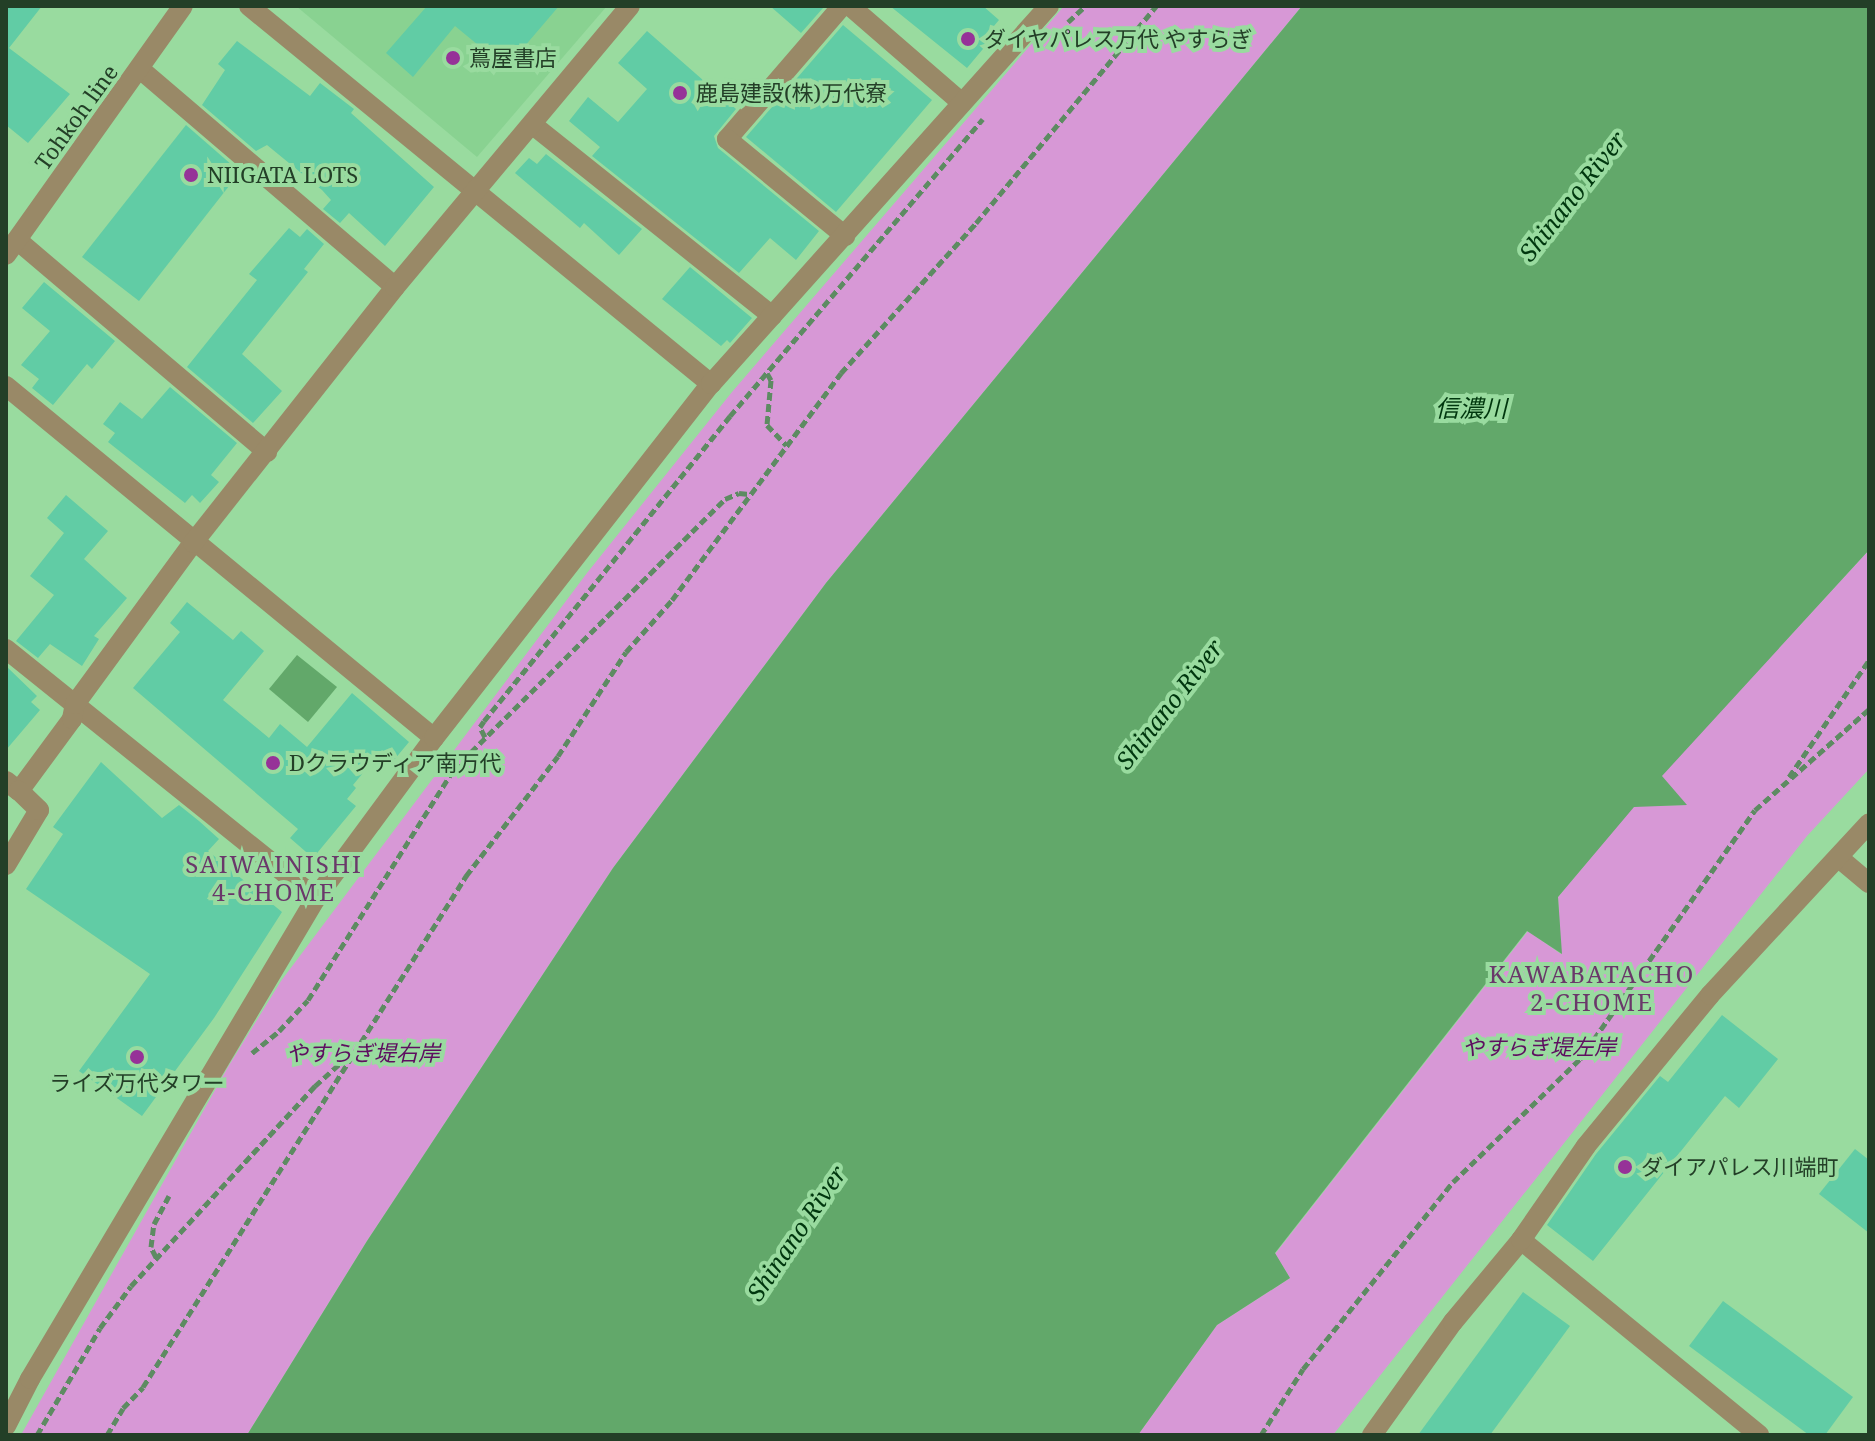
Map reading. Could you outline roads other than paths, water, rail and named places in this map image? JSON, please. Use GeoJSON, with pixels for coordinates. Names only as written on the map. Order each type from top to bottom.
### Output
{"type":"FeatureCollection","features":[{"type":"Feature","properties":{"kind":"street","name":"Tohkoh line"},"geometry":{"type":"LineString","coordinates":[[11,248],[183,6]]}},
{"type":"Feature","properties":{"kind":"street"},"geometry":{"type":"LineString","coordinates":[[249,6],[711,384]]}},
{"type":"Feature","properties":{"kind":"street"},"geometry":{"type":"LineString","coordinates":[[6,865],[39,810],[12,786],[72,719],[75,704],[193,543],[395,287],[630,6]]}},
{"type":"Feature","properties":{"kind":"street"},"geometry":{"type":"LineString","coordinates":[[842,6],[727,139],[845,236]]}},
{"type":"Feature","properties":{"kind":"street"},"geometry":{"type":"LineString","coordinates":[[850,6],[962,103]]}},
{"type":"Feature","properties":{"kind":"street"},"geometry":{"type":"LineString","coordinates":[[20,1435],[6,1427],[30,1379],[316,898],[431,743],[711,384],[962,103],[1037,10]]}},
{"type":"Feature","properties":{"kind":"street"},"geometry":{"type":"LineString","coordinates":[[140,69],[395,287]]}},
{"type":"Feature","properties":{"kind":"street"},"geometry":{"type":"LineString","coordinates":[[533,125],[772,316]]}},
{"type":"Feature","properties":{"kind":"street"},"geometry":{"type":"LineString","coordinates":[[11,248],[267,452]]}},
{"type":"Feature","properties":{"kind":"street"},"geometry":{"type":"LineString","coordinates":[[6,386],[431,743]]}},
{"type":"Feature","properties":{"kind":"street"},"geometry":{"type":"LineString","coordinates":[[6,649],[316,898]]}},
{"type":"Feature","properties":{"kind":"street"},"geometry":{"type":"LineString","coordinates":[[1372,1435],[1453,1322],[1521,1240],[1586,1146],[1710,995],[1869,823]]}},
{"type":"Feature","properties":{"kind":"street"},"geometry":{"type":"LineString","coordinates":[[1839,858],[1869,883]]}},
{"type":"Feature","properties":{"kind":"street"},"geometry":{"type":"LineString","coordinates":[[1521,1240],[1759,1435]]}},
{"type":"Feature","properties":{"kind":"water","name":"信濃川"},"geometry":{"type":"Polygon","coordinates":[[[1302,6],[1869,6],[1869,550],[1662,776],[1687,805],[1634,807],[1558,897],[1562,954],[1527,931],[1275,1253],[1290,1278],[1217,1325],[1138,1435],[247,1435],[367,1241],[613,868],[826,583],[1302,6]]]}},
{"type":"Feature","properties":{"kind":"water"},"geometry":{"type":"Polygon","coordinates":[[[297,655],[337,687],[308,722],[269,689],[297,655]]]}},
{"type":"Feature","properties":{"kind":"place","name":"ダイヤパレス万代 やすらぎ"},"geometry":{"type":"Point","coordinates":[968,39]}},
{"type":"Feature","properties":{"kind":"place","name":"蔦屋書店"},"geometry":{"type":"Point","coordinates":[453,58]}},
{"type":"Feature","properties":{"kind":"place","name":"鹿島建設(株)万代寮"},"geometry":{"type":"Point","coordinates":[680,93]}},
{"type":"Feature","properties":{"kind":"place","name":"NIIGATA LOTS"},"geometry":{"type":"Point","coordinates":[191,175]}},
{"type":"Feature","properties":{"kind":"place","name":"Dクラウディア南万代"},"geometry":{"type":"Point","coordinates":[273,763]}},
{"type":"Feature","properties":{"kind":"place","name":"ライズ万代タワー"},"geometry":{"type":"Point","coordinates":[137,1057]}},
{"type":"Feature","properties":{"kind":"place","name":"ダイアパレス川端町"},"geometry":{"type":"Point","coordinates":[1625,1167]}},
{"type":"Feature","properties":{"kind":"district","name":"SAIWAINISHI 4-CHOME"},"geometry":{"type":"Point","coordinates":[274,878]}},
{"type":"Feature","properties":{"kind":"district","name":"KAWABATACHO 2-CHOME"},"geometry":{"type":"Point","coordinates":[1592,988]}},
{"type":"Feature","properties":{"kind":"water label","name":"Shinano River"},"geometry":{"type":"Point","coordinates":[1572,196]}},
{"type":"Feature","properties":{"kind":"water label","name":"Shinano River"},"geometry":{"type":"Point","coordinates":[1169,704]}},
{"type":"Feature","properties":{"kind":"water label","name":"Shinano River"},"geometry":{"type":"Point","coordinates":[796,1233]}},
{"type":"Feature","properties":{"kind":"park label","name":"やすらぎ堤左岸"},"geometry":{"type":"Point","coordinates":[1539,1047]}},
{"type":"Feature","properties":{"kind":"park label","name":"やすらぎ堤右岸"},"geometry":{"type":"Point","coordinates":[363,1053]}}]}
